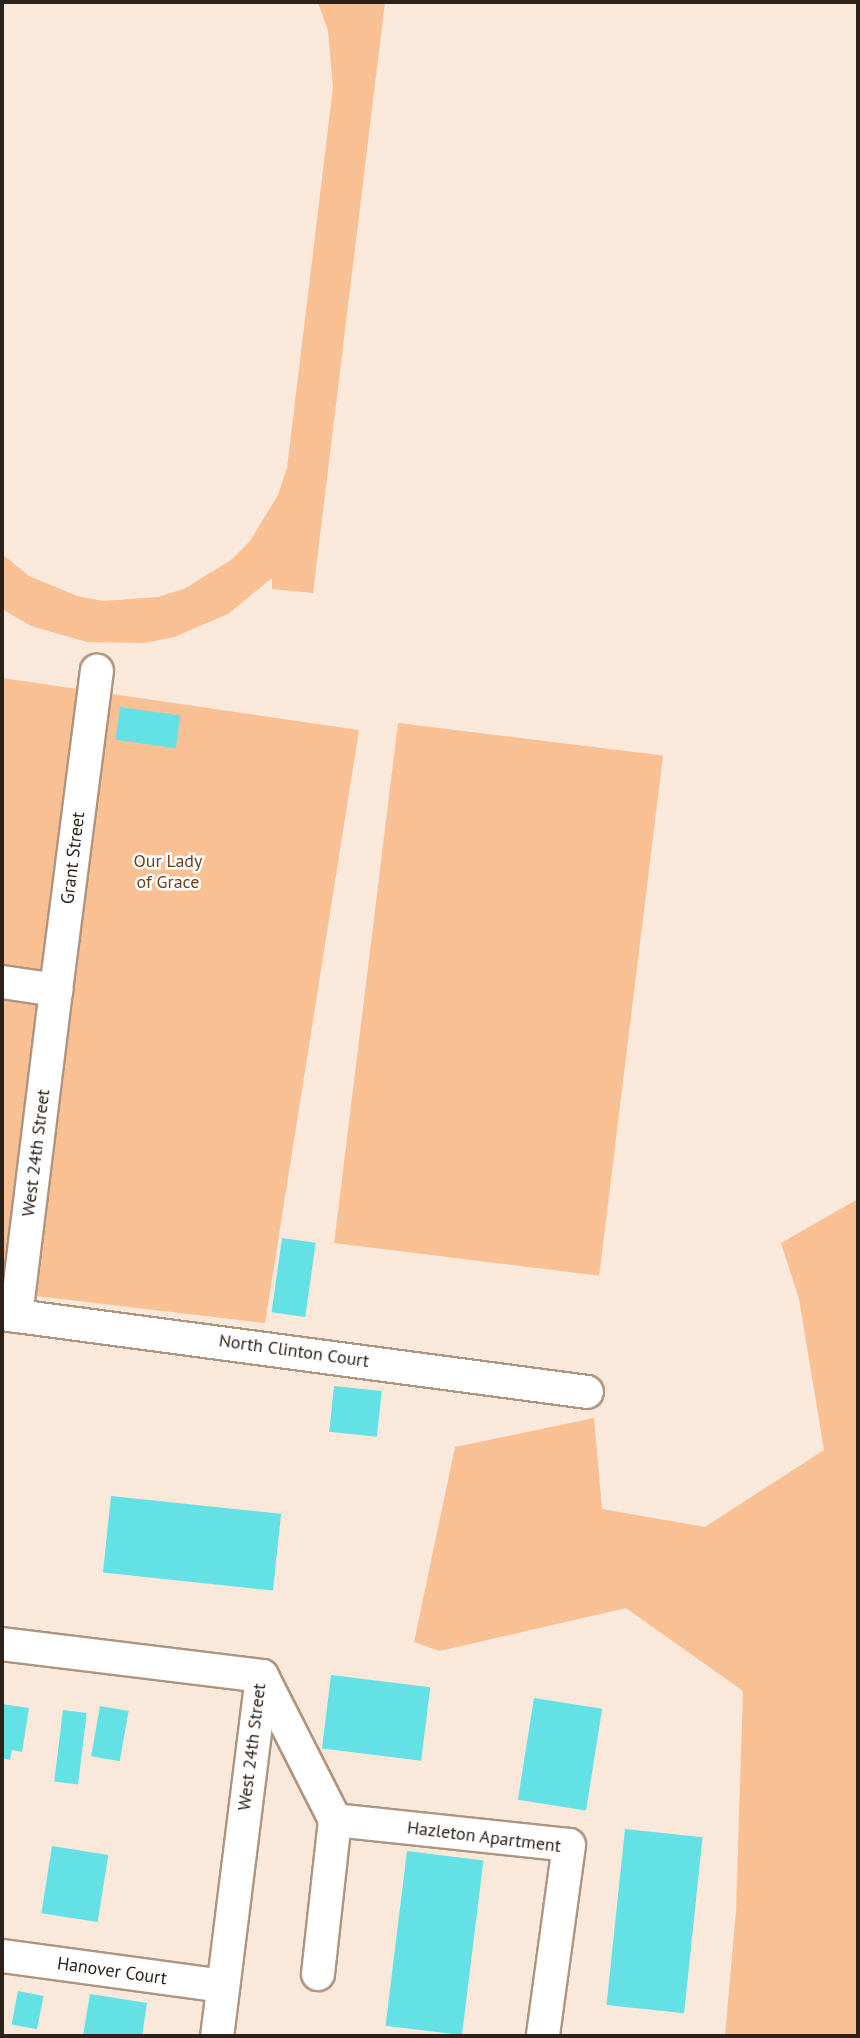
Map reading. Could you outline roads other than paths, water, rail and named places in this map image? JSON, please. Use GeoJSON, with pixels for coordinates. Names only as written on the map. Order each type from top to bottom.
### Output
{"type":"FeatureCollection","features":[{"type":"Feature","properties":{"kind":"street","name":"Grant Street"},"geometry":{"type":"LineString","coordinates":[[56,990],[97,670]]}},
{"type":"Feature","properties":{"kind":"street"},"geometry":{"type":"LineString","coordinates":[[2,982],[56,990]]}},
{"type":"Feature","properties":{"kind":"street","name":"West 24th Street"},"geometry":{"type":"LineString","coordinates":[[9,1315],[56,990]]}},
{"type":"Feature","properties":{"kind":"street","name":"North Clinton Court"},"geometry":{"type":"LineString","coordinates":[[9,1315],[587,1392]]}},
{"type":"Feature","properties":{"kind":"street","name":"West 24th Street"},"geometry":{"type":"LineString","coordinates":[[2,1644],[262,1676],[216,2036]]}},
{"type":"Feature","properties":{"kind":"street"},"geometry":{"type":"LineString","coordinates":[[262,1676],[335,1820],[318,1974]]}},
{"type":"Feature","properties":{"kind":"street","name":"Hazleton Apartment"},"geometry":{"type":"LineString","coordinates":[[335,1820],[569,1845],[543,2036]]}},
{"type":"Feature","properties":{"kind":"street","name":"Hanover Court"},"geometry":{"type":"LineString","coordinates":[[2,1956],[223,1986]]}},
{"type":"Feature","properties":{"kind":"park label","name":"Our Lady of Grace"},"geometry":{"type":"Point","coordinates":[168,872]}}]}
